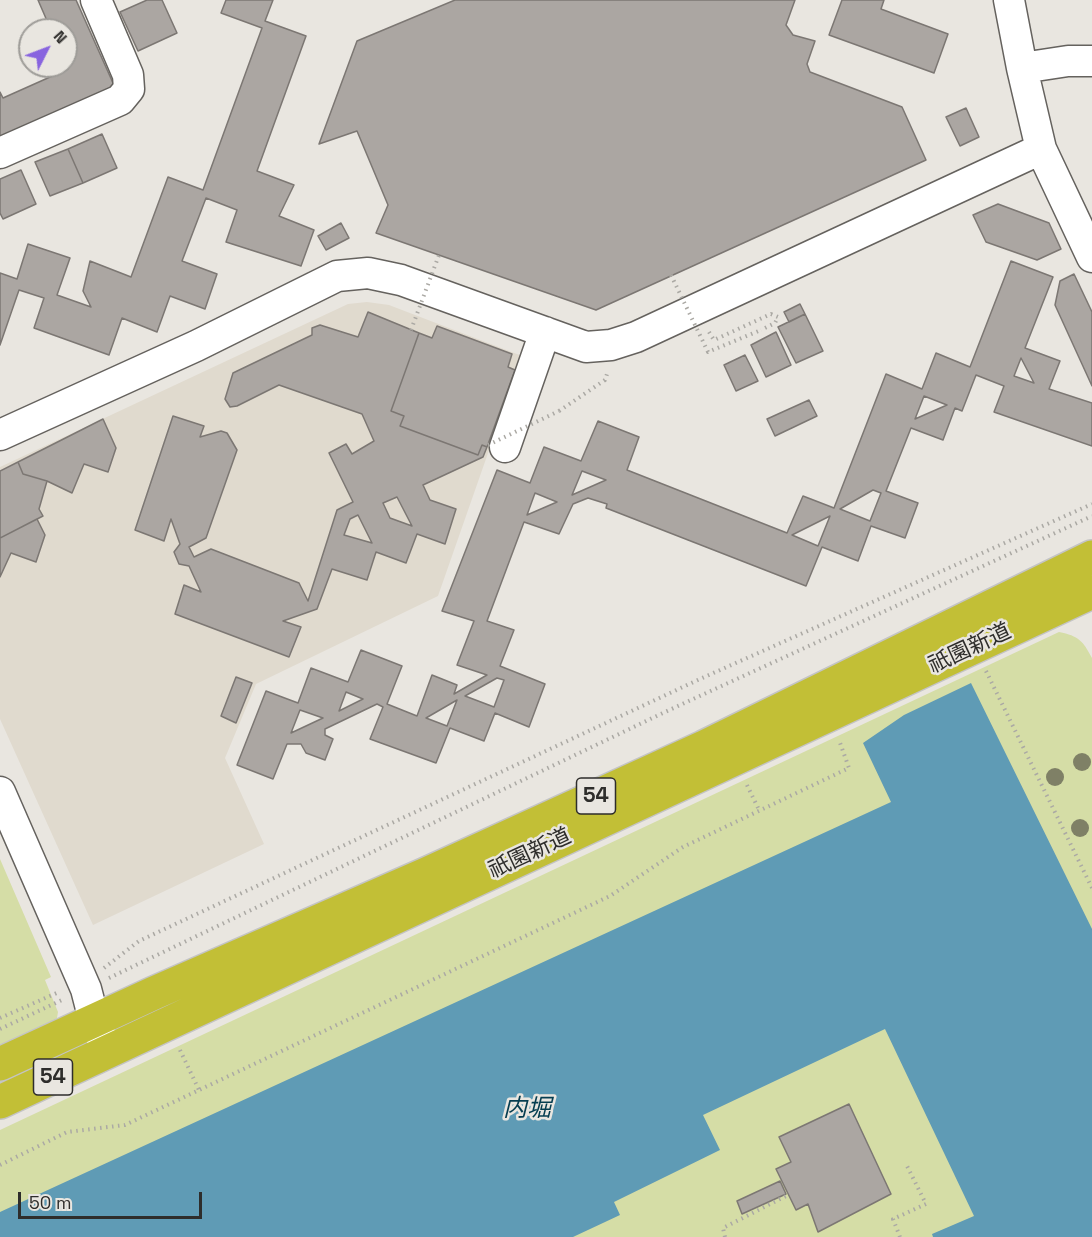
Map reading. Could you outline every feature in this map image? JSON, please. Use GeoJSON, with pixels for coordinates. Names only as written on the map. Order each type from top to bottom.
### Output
{"type":"FeatureCollection","features":[{"type":"Feature","properties":{"kind":"highway","name":"祇園新道"},"geometry":{"type":"LineString","coordinates":[[0,1064],[94,1020],[426,874],[712,743],[1092,557]]}},
{"type":"Feature","properties":{"kind":"highway","name":"祇園新道"},"geometry":{"type":"LineString","coordinates":[[0,1102],[1089,600]]}},
{"type":"Feature","properties":{"kind":"street"},"geometry":{"type":"LineString","coordinates":[[0,153],[120,100],[129,89],[128,75],[96,0]]}},
{"type":"Feature","properties":{"kind":"street"},"geometry":{"type":"LineString","coordinates":[[1009,0],[1041,149],[1092,257]]}},
{"type":"Feature","properties":{"kind":"street"},"geometry":{"type":"LineString","coordinates":[[1022,68],[1068,61],[1092,61]]}},
{"type":"Feature","properties":{"kind":"street"},"geometry":{"type":"LineString","coordinates":[[0,435],[196,346],[337,276],[368,273],[401,280],[586,347],[611,345],[636,337],[1041,149]]}},
{"type":"Feature","properties":{"kind":"street"},"geometry":{"type":"LineString","coordinates":[[496,446],[545,332]]}},
{"type":"Feature","properties":{"kind":"street"},"geometry":{"type":"LineString","coordinates":[[0,792],[82,984],[107,1052]]}},
{"type":"Feature","properties":{"kind":"path"},"geometry":{"type":"LineString","coordinates":[[411,330],[439,255]]}},
{"type":"Feature","properties":{"kind":"path"},"geometry":{"type":"LineString","coordinates":[[671,275],[708,352],[761,330],[775,323],[778,317],[771,314],[714,339],[709,332]]}},
{"type":"Feature","properties":{"kind":"path"},"geometry":{"type":"LineString","coordinates":[[496,446],[559,411],[605,381],[608,374]]}},
{"type":"Feature","properties":{"kind":"path"},"geometry":{"type":"LineString","coordinates":[[0,1029],[82,984],[139,941],[692,683],[1092,504]]}},
{"type":"Feature","properties":{"kind":"path"},"geometry":{"type":"LineString","coordinates":[[0,1018],[82,984],[1092,516]]}},
{"type":"Feature","properties":{"kind":"path"},"geometry":{"type":"LineString","coordinates":[[983,665],[1092,888]]}},
{"type":"Feature","properties":{"kind":"path"},"geometry":{"type":"LineString","coordinates":[[0,1165],[67,1132],[124,1125],[610,896],[683,847],[849,768],[837,735]]}},
{"type":"Feature","properties":{"kind":"path"},"geometry":{"type":"LineString","coordinates":[[744,778],[759,810]]}},
{"type":"Feature","properties":{"kind":"path"},"geometry":{"type":"LineString","coordinates":[[0,1014],[7,1016]]}},
{"type":"Feature","properties":{"kind":"path"},"geometry":{"type":"LineString","coordinates":[[176,1041],[199,1090]]}},
{"type":"Feature","properties":{"kind":"path"},"geometry":{"type":"LineString","coordinates":[[900,1237],[893,1219],[926,1204],[907,1166]]}},
{"type":"Feature","properties":{"kind":"path"},"geometry":{"type":"LineString","coordinates":[[725,1237],[723,1228],[788,1195]]}},
{"type":"Feature","properties":{"kind":"shaded area"},"geometry":{"type":"Polygon","coordinates":[[[367,302],[389,305],[522,356],[438,596],[256,684],[225,758],[264,844],[93,925],[0,719],[0,467],[348,304],[367,302]]]}},
{"type":"Feature","properties":{"kind":"green space","name":"内堀"},"geometry":{"type":"Polygon","coordinates":[[[1059,632],[1080,640],[1092,658],[1092,1237],[0,1237],[0,1130],[1059,632]]]}},
{"type":"Feature","properties":{"kind":"green space"},"geometry":{"type":"Polygon","coordinates":[[[0,859],[51,977],[45,980],[58,1012],[57,1018],[50,1024],[0,1047],[0,859]]]}},
{"type":"Feature","properties":{"kind":"water","name":"内堀"},"geometry":{"type":"Polygon","coordinates":[[[971,683],[1092,929],[1092,1237],[933,1237],[932,1234],[974,1216],[885,1029],[703,1115],[720,1150],[614,1202],[620,1215],[573,1237],[0,1237],[0,1212],[891,802],[863,743],[904,715],[971,683]]]}},
{"type":"Feature","properties":{"kind":"building"},"geometry":{"type":"Polygon","coordinates":[[[38,0],[76,0],[117,92],[0,143],[0,92],[3,98],[48,78],[78,78],[78,18],[46,18],[38,0]]]}},
{"type":"Feature","properties":{"kind":"building"},"geometry":{"type":"Polygon","coordinates":[[[147,0],[162,0],[177,33],[138,51],[120,12],[147,0]]]}},
{"type":"Feature","properties":{"kind":"building"},"geometry":{"type":"Polygon","coordinates":[[[226,0],[273,0],[265,21],[306,36],[257,171],[294,185],[279,216],[314,230],[301,266],[226,242],[237,210],[206,198],[182,261],[217,274],[205,309],[170,296],[157,332],[122,318],[109,355],[34,328],[44,298],[19,290],[0,345],[0,273],[17,279],[28,244],[70,258],[57,295],[91,307],[83,291],[90,261],[131,277],[168,177],[203,190],[262,28],[221,13],[226,0]]]}},
{"type":"Feature","properties":{"kind":"building"},"geometry":{"type":"Polygon","coordinates":[[[455,0],[795,0],[786,25],[793,35],[815,41],[807,64],[810,72],[902,107],[926,160],[596,310],[376,233],[388,205],[357,131],[319,144],[357,41],[455,0]]]}},
{"type":"Feature","properties":{"kind":"building"},"geometry":{"type":"Polygon","coordinates":[[[842,0],[884,0],[881,9],[948,34],[934,73],[829,35],[842,0]]]}},
{"type":"Feature","properties":{"kind":"building"},"geometry":{"type":"Polygon","coordinates":[[[966,108],[979,137],[960,146],[946,117],[966,108]]]}},
{"type":"Feature","properties":{"kind":"building"},"geometry":{"type":"Polygon","coordinates":[[[102,134],[117,168],[83,183],[68,149],[102,134]]]}},
{"type":"Feature","properties":{"kind":"building"},"geometry":{"type":"Polygon","coordinates":[[[68,149],[83,183],[50,196],[35,162],[68,149]]]}},
{"type":"Feature","properties":{"kind":"building"},"geometry":{"type":"Polygon","coordinates":[[[21,170],[36,204],[3,219],[0,213],[0,179],[21,170]]]}},
{"type":"Feature","properties":{"kind":"building"},"geometry":{"type":"Polygon","coordinates":[[[998,204],[1049,223],[1061,249],[1037,260],[986,242],[973,215],[998,204]]]}},
{"type":"Feature","properties":{"kind":"building"},"geometry":{"type":"Polygon","coordinates":[[[341,223],[349,238],[326,250],[318,236],[341,223]]]}},
{"type":"Feature","properties":{"kind":"building"},"geometry":{"type":"Polygon","coordinates":[[[1011,261],[1053,277],[1025,348],[1060,361],[1049,389],[1092,403],[1092,446],[994,412],[1004,386],[976,375],[962,411],[955,408],[943,440],[911,428],[886,491],[918,503],[905,538],[871,526],[858,561],[822,547],[806,586],[606,508],[607,504],[588,498],[573,504],[559,534],[524,522],[487,621],[514,630],[500,666],[545,684],[529,727],[495,713],[484,741],[450,728],[436,763],[370,739],[383,707],[377,704],[325,729],[325,735],[333,739],[325,760],[306,753],[301,744],[287,744],[273,779],[237,765],[266,691],[298,703],[311,668],[348,682],[361,650],[402,666],[387,704],[417,716],[432,675],[457,685],[454,694],[487,675],[457,665],[474,621],[442,611],[497,470],[530,483],[544,447],[581,461],[598,421],[639,437],[627,470],[787,533],[803,496],[834,508],[886,374],[922,389],[936,353],[970,367],[1011,261]],[[1021,358],[1014,376],[1034,383],[1021,358]],[[924,396],[915,419],[947,405],[924,396]],[[582,471],[572,495],[606,480],[582,471]],[[873,490],[840,509],[870,521],[881,493],[873,490]],[[535,493],[527,515],[557,502],[535,493]],[[830,516],[792,535],[818,546],[830,516]],[[497,678],[465,696],[494,707],[504,680],[497,678]],[[346,692],[339,711],[363,699],[346,692]],[[457,700],[426,718],[447,726],[457,700]],[[300,710],[291,733],[323,718],[300,710]]]}},
{"type":"Feature","properties":{"kind":"building"},"geometry":{"type":"Polygon","coordinates":[[[1074,274],[1092,312],[1092,386],[1055,305],[1060,281],[1074,274]]]}},
{"type":"Feature","properties":{"kind":"building"},"geometry":{"type":"Polygon","coordinates":[[[800,304],[805,314],[789,322],[784,312],[800,304]]]}},
{"type":"Feature","properties":{"kind":"building"},"geometry":{"type":"Polygon","coordinates":[[[368,312],[419,333],[391,411],[404,416],[400,426],[478,455],[482,445],[487,447],[483,457],[423,485],[430,500],[456,509],[445,544],[417,534],[406,563],[376,552],[367,580],[332,569],[317,609],[283,621],[301,627],[289,657],[175,614],[184,585],[201,592],[189,566],[179,564],[174,552],[180,544],[171,519],[164,541],[135,530],[173,416],[204,426],[200,437],[221,431],[227,433],[237,450],[206,538],[189,547],[194,557],[211,549],[299,583],[308,601],[337,510],[353,502],[329,453],[346,444],[352,454],[374,441],[362,414],[279,385],[237,406],[230,407],[225,399],[233,373],[312,335],[312,328],[320,325],[358,337],[368,312]],[[397,497],[383,503],[390,518],[412,526],[397,497]],[[358,515],[350,519],[344,535],[372,543],[358,515]]]}},
{"type":"Feature","properties":{"kind":"building"},"geometry":{"type":"Polygon","coordinates":[[[805,314],[823,351],[796,363],[778,327],[805,314]]]}},
{"type":"Feature","properties":{"kind":"building"},"geometry":{"type":"Polygon","coordinates":[[[437,326],[512,354],[508,367],[515,370],[487,447],[482,445],[478,455],[400,426],[404,416],[391,411],[419,333],[432,338],[437,326]]]}},
{"type":"Feature","properties":{"kind":"building"},"geometry":{"type":"Polygon","coordinates":[[[776,332],[791,365],[766,377],[751,345],[776,332]]]}},
{"type":"Feature","properties":{"kind":"building"},"geometry":{"type":"Polygon","coordinates":[[[745,355],[758,381],[736,391],[724,365],[745,355]]]}},
{"type":"Feature","properties":{"kind":"building"},"geometry":{"type":"Polygon","coordinates":[[[809,400],[817,416],[775,436],[767,419],[809,400]]]}},
{"type":"Feature","properties":{"kind":"building"},"geometry":{"type":"Polygon","coordinates":[[[103,419],[116,448],[108,472],[84,464],[72,493],[47,481],[23,474],[18,462],[103,419]]]}},
{"type":"Feature","properties":{"kind":"building"},"geometry":{"type":"Polygon","coordinates":[[[18,462],[23,474],[47,481],[39,509],[43,516],[0,538],[0,471],[18,462]]]}},
{"type":"Feature","properties":{"kind":"building"},"geometry":{"type":"Polygon","coordinates":[[[37,519],[45,535],[36,562],[11,553],[0,577],[0,538],[37,519]]]}},
{"type":"Feature","properties":{"kind":"building"},"geometry":{"type":"Polygon","coordinates":[[[236,677],[252,683],[236,723],[221,716],[236,677]]]}},
{"type":"Feature","properties":{"kind":"building"},"geometry":{"type":"Polygon","coordinates":[[[849,1104],[891,1194],[818,1232],[808,1204],[796,1210],[776,1169],[791,1162],[779,1137],[849,1104]]]}},
{"type":"Feature","properties":{"kind":"building"},"geometry":{"type":"Polygon","coordinates":[[[780,1181],[786,1194],[742,1214],[737,1201],[780,1181]]]}}]}
